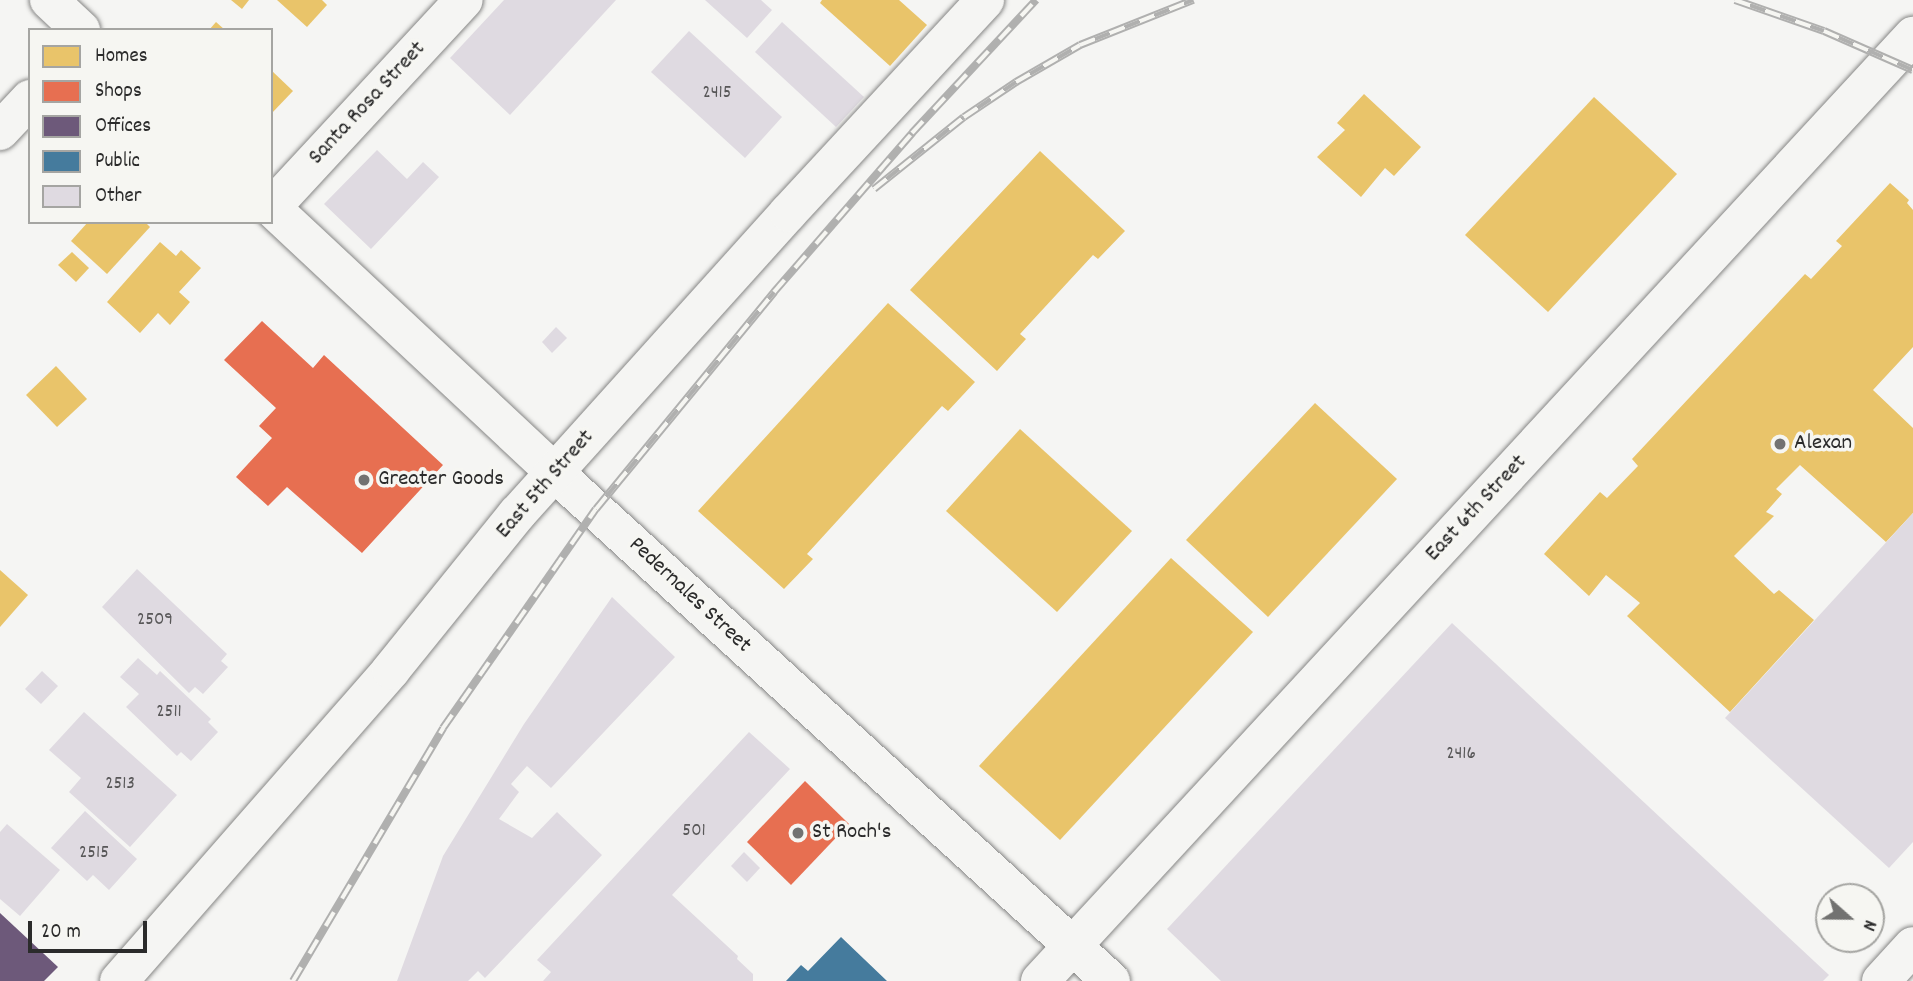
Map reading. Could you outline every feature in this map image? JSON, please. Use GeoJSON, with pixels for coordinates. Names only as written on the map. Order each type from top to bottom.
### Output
{"type":"FeatureCollection","features":[{"type":"Feature","properties":{"kind":"street"},"geometry":{"type":"LineString","coordinates":[[49,0],[79,28]]}},
{"type":"Feature","properties":{"kind":"street","name":"Santa Rosa Street"},"geometry":{"type":"LineString","coordinates":[[273,206],[464,0]]}},
{"type":"Feature","properties":{"kind":"street","name":"East 5th Street"},"geometry":{"type":"LineString","coordinates":[[119,981],[391,670],[517,514],[788,213],[985,0]]}},
{"type":"Feature","properties":{"kind":"street","name":"East 6th Street"},"geometry":{"type":"LineString","coordinates":[[1040,981],[1913,36]]}},
{"type":"Feature","properties":{"kind":"street"},"geometry":{"type":"LineString","coordinates":[[0,131],[28,101]]}},
{"type":"Feature","properties":{"kind":"street","name":"Pedernales Street"},"geometry":{"type":"LineString","coordinates":[[273,208],[555,473],[1111,981]]}},
{"type":"Feature","properties":{"kind":"street"},"geometry":{"type":"LineString","coordinates":[[1881,981],[1913,946]]}},
{"type":"Feature","properties":{"kind":"building: Homes"},"geometry":{"type":"Polygon","coordinates":[[[231,0],[249,0],[242,9],[231,0]]]}},
{"type":"Feature","properties":{"kind":"building: Homes"},"geometry":{"type":"Polygon","coordinates":[[[277,0],[322,0],[327,5],[307,27],[277,0]]]}},
{"type":"Feature","properties":{"kind":"building: Homes"},"geometry":{"type":"Polygon","coordinates":[[[822,0],[899,0],[927,25],[890,66],[820,3],[822,0]]]}},
{"type":"Feature","properties":{"kind":"building: Homes"},"geometry":{"type":"Polygon","coordinates":[[[216,22],[223,28],[211,28],[216,22]]]}},
{"type":"Feature","properties":{"kind":"building: Homes"},"geometry":{"type":"Polygon","coordinates":[[[273,72],[293,91],[273,112],[273,72]]]}},
{"type":"Feature","properties":{"kind":"building: Homes"},"geometry":{"type":"Polygon","coordinates":[[[1364,94],[1421,147],[1394,176],[1385,168],[1361,197],[1317,157],[1345,130],[1337,123],[1364,94]]]}},
{"type":"Feature","properties":{"kind":"building: Homes"},"geometry":{"type":"Polygon","coordinates":[[[1594,97],[1677,174],[1548,312],[1465,235],[1594,97]]]}},
{"type":"Feature","properties":{"kind":"building: Homes"},"geometry":{"type":"Polygon","coordinates":[[[1040,151],[1125,231],[1098,259],[1093,255],[1020,334],[1026,339],[997,371],[910,290],[1040,151]]]}},
{"type":"Feature","properties":{"kind":"building: Homes","name":"Alexan"},"geometry":{"type":"Polygon","coordinates":[[[1890,183],[1909,200],[1907,203],[1913,210],[1913,347],[1873,390],[1913,428],[1913,513],[1886,542],[1800,465],[1776,489],[1782,494],[1766,512],[1774,516],[1734,556],[1774,594],[1779,590],[1814,620],[1730,712],[1627,616],[1640,603],[1606,575],[1589,596],[1544,554],[1600,492],[1607,498],[1638,466],[1632,459],[1805,274],[1811,279],[1842,246],[1836,241],[1890,183]]]}},
{"type":"Feature","properties":{"kind":"building: Homes"},"geometry":{"type":"Polygon","coordinates":[[[86,224],[147,224],[150,227],[107,274],[71,241],[86,224]]]}},
{"type":"Feature","properties":{"kind":"building: Homes"},"geometry":{"type":"Polygon","coordinates":[[[160,242],[176,256],[181,250],[201,268],[179,292],[190,302],[170,325],[158,313],[140,333],[107,302],[160,242]]]}},
{"type":"Feature","properties":{"kind":"building: Homes"},"geometry":{"type":"Polygon","coordinates":[[[72,252],[89,268],[76,282],[58,265],[72,252]]]}},
{"type":"Feature","properties":{"kind":"building: Homes"},"geometry":{"type":"Polygon","coordinates":[[[888,303],[975,382],[948,411],[942,406],[807,554],[813,559],[784,589],[698,511],[888,303]]]}},
{"type":"Feature","properties":{"kind":"building: Homes"},"geometry":{"type":"Polygon","coordinates":[[[56,366],[87,399],[57,427],[26,395],[56,366]]]}},
{"type":"Feature","properties":{"kind":"building: Homes"},"geometry":{"type":"Polygon","coordinates":[[[1315,403],[1397,479],[1268,617],[1186,540],[1315,403]]]}},
{"type":"Feature","properties":{"kind":"building: Homes"},"geometry":{"type":"Polygon","coordinates":[[[1020,429],[1132,531],[1057,612],[946,511],[1020,429]]]}},
{"type":"Feature","properties":{"kind":"building: Homes"},"geometry":{"type":"Polygon","coordinates":[[[1171,558],[1253,632],[1060,840],[979,766],[1171,558]]]}},
{"type":"Feature","properties":{"kind":"building: Homes"},"geometry":{"type":"Polygon","coordinates":[[[0,570],[28,595],[0,627],[0,570]]]}},
{"type":"Feature","properties":{"kind":"building: Shops"},"geometry":{"type":"Polygon","coordinates":[[[262,321],[313,368],[324,355],[443,465],[362,553],[287,487],[268,506],[236,477],[272,438],[259,426],[276,408],[224,360],[262,321]]]}},
{"type":"Feature","properties":{"kind":"building: Shops","name":"St Roch's"},"geometry":{"type":"Polygon","coordinates":[[[805,781],[849,824],[791,885],[747,842],[805,781]]]}},
{"type":"Feature","properties":{"kind":"building: Offices"},"geometry":{"type":"Polygon","coordinates":[[[0,913],[58,967],[44,981],[0,981],[0,913]]]}},
{"type":"Feature","properties":{"kind":"building: Public"},"geometry":{"type":"Polygon","coordinates":[[[841,937],[887,981],[786,981],[801,965],[808,971],[841,937]]]}},
{"type":"Feature","properties":{"kind":"building: Other"},"geometry":{"type":"Polygon","coordinates":[[[504,0],[616,0],[510,115],[450,58],[504,0]]]}},
{"type":"Feature","properties":{"kind":"building: Other"},"geometry":{"type":"Polygon","coordinates":[[[705,0],[761,0],[772,10],[747,38],[705,0]]]}},
{"type":"Feature","properties":{"kind":"building: Other"},"geometry":{"type":"Polygon","coordinates":[[[782,22],[864,97],[836,127],[755,52],[782,22]]]}},
{"type":"Feature","properties":{"kind":"building: Other"},"geometry":{"type":"Polygon","coordinates":[[[689,31],[782,117],[745,158],[651,72],[689,31]]]}},
{"type":"Feature","properties":{"kind":"building: Other"},"geometry":{"type":"Polygon","coordinates":[[[377,150],[407,179],[423,162],[439,177],[371,249],[324,204],[377,150]]]}},
{"type":"Feature","properties":{"kind":"building: Other"},"geometry":{"type":"Polygon","coordinates":[[[556,327],[567,338],[552,353],[542,342],[556,327]]]}},
{"type":"Feature","properties":{"kind":"building: Other"},"geometry":{"type":"Polygon","coordinates":[[[1913,513],[1913,842],[1889,868],[1725,718],[1913,513]]]}},
{"type":"Feature","properties":{"kind":"building: Other"},"geometry":{"type":"Polygon","coordinates":[[[137,569],[227,654],[221,661],[228,667],[203,694],[195,687],[189,693],[102,607],[137,569]]]}},
{"type":"Feature","properties":{"kind":"building: Other"},"geometry":{"type":"Polygon","coordinates":[[[612,597],[675,657],[551,788],[527,766],[511,784],[519,792],[499,819],[532,838],[557,812],[602,855],[485,978],[478,971],[468,981],[397,981],[443,856],[524,724],[612,597]]]}},
{"type":"Feature","properties":{"kind":"building: Other"},"geometry":{"type":"Polygon","coordinates":[[[1452,623],[1829,975],[1823,981],[1221,981],[1167,929],[1452,623]]]}},
{"type":"Feature","properties":{"kind":"building: Other"},"geometry":{"type":"Polygon","coordinates":[[[138,658],[157,675],[160,671],[211,719],[208,722],[218,732],[191,761],[181,752],[177,756],[126,707],[139,694],[120,677],[138,658]]]}},
{"type":"Feature","properties":{"kind":"building: Other"},"geometry":{"type":"Polygon","coordinates":[[[42,671],[58,686],[41,704],[25,689],[42,671]]]}},
{"type":"Feature","properties":{"kind":"building: Other"},"geometry":{"type":"Polygon","coordinates":[[[84,712],[177,795],[130,847],[69,792],[81,778],[49,750],[84,712]]]}},
{"type":"Feature","properties":{"kind":"building: Other"},"geometry":{"type":"Polygon","coordinates":[[[749,732],[790,769],[672,895],[738,956],[737,959],[753,974],[753,981],[543,981],[551,972],[537,960],[749,732]]]}},
{"type":"Feature","properties":{"kind":"building: Other"},"geometry":{"type":"Polygon","coordinates":[[[85,811],[137,859],[109,890],[93,875],[87,881],[51,848],[85,811]]]}},
{"type":"Feature","properties":{"kind":"building: Other"},"geometry":{"type":"Polygon","coordinates":[[[7,824],[60,870],[20,916],[0,899],[0,832],[7,824]]]}},
{"type":"Feature","properties":{"kind":"building: Other"},"geometry":{"type":"Polygon","coordinates":[[[744,852],[760,868],[747,882],[731,866],[744,852]]]}},
{"type":"Feature","properties":{"kind":"railway"},"geometry":{"type":"LineString","coordinates":[[293,981],[443,728],[596,509],[774,292],[912,133],[1036,0]]}},
{"type":"Feature","properties":{"kind":"railway"},"geometry":{"type":"LineString","coordinates":[[874,189],[964,117],[1016,82],[1080,45],[1193,0]]}},
{"type":"Feature","properties":{"kind":"railway"},"geometry":{"type":"LineString","coordinates":[[1735,0],[1824,31],[1913,70]]}},
{"type":"Feature","properties":{"kind":"place","name":"Alexan"},"geometry":{"type":"Point","coordinates":[1780,444]}},
{"type":"Feature","properties":{"kind":"place","name":"Greater Goods"},"geometry":{"type":"Point","coordinates":[364,480]}},
{"type":"Feature","properties":{"kind":"place","name":"St Roch's"},"geometry":{"type":"Point","coordinates":[798,833]}}]}
